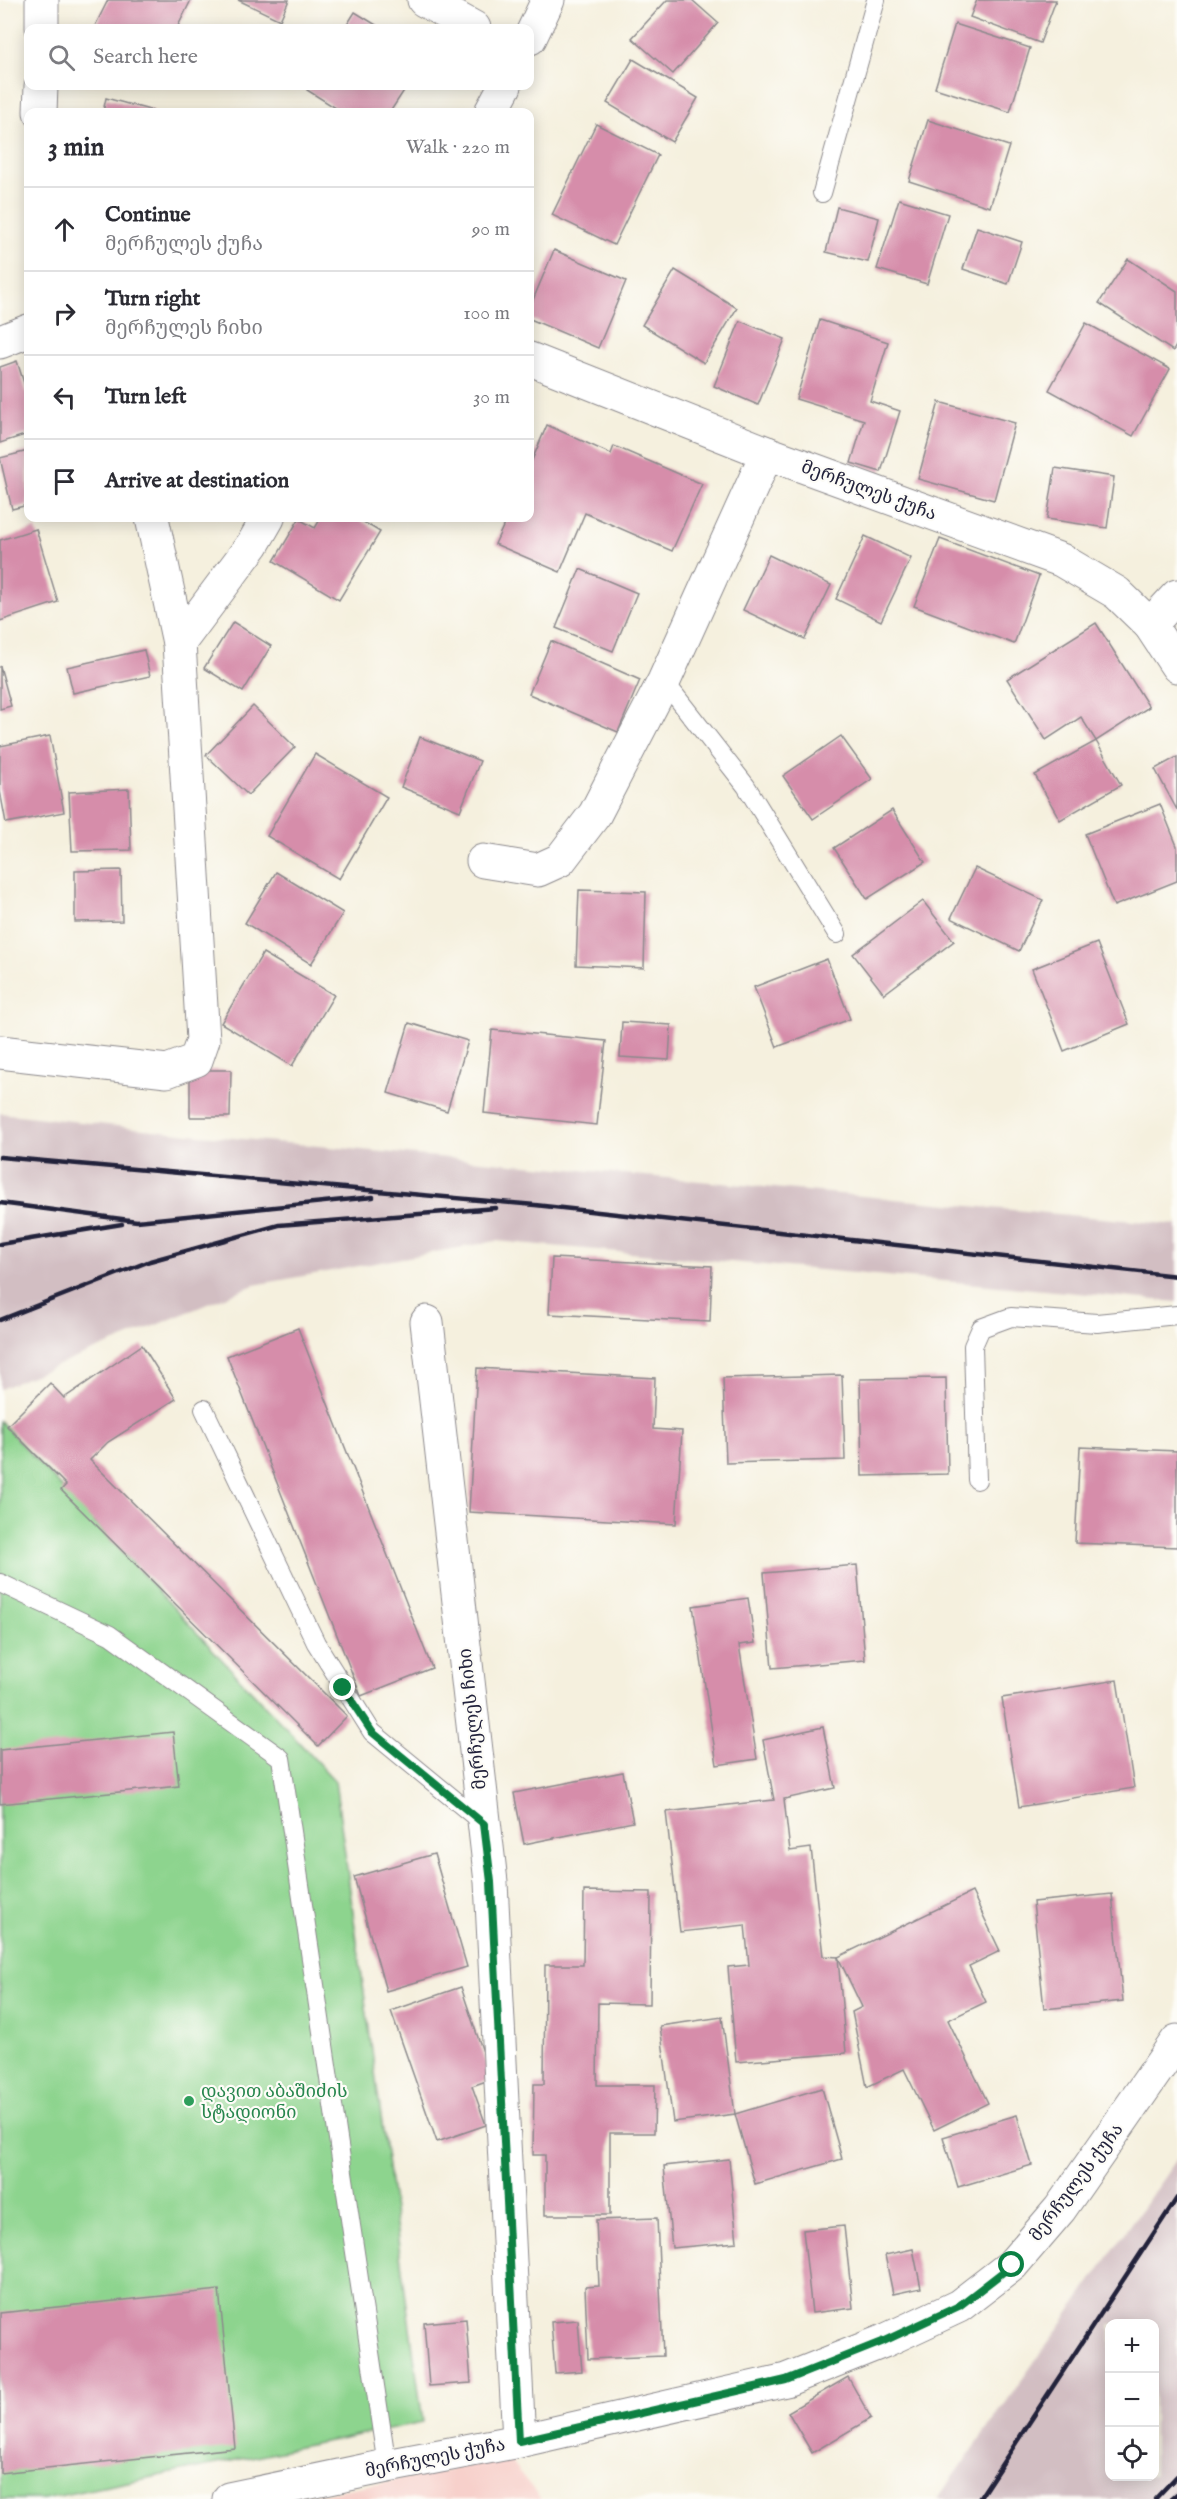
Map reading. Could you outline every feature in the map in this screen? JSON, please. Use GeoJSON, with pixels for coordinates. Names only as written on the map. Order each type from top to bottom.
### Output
{"type":"FeatureCollection","features":[{"type":"Feature","properties":{"kind":"street"},"geometry":{"type":"LineString","coordinates":[[42,0],[42,24]]}},
{"type":"Feature","properties":{"kind":"street"},"geometry":{"type":"LineString","coordinates":[[424,0],[467,24]]}},
{"type":"Feature","properties":{"kind":"street"},"geometry":{"type":"LineString","coordinates":[[534,30],[548,0]]}},
{"type":"Feature","properties":{"kind":"street"},"geometry":{"type":"LineString","coordinates":[[40,90],[40,108]]}},
{"type":"Feature","properties":{"kind":"street"},"geometry":{"type":"LineString","coordinates":[[493,108],[503,90]]}},
{"type":"Feature","properties":{"kind":"street"},"geometry":{"type":"LineString","coordinates":[[0,342],[24,333]]}},
{"type":"Feature","properties":{"kind":"street","name":"მერჩულეს ქუჩა"},"geometry":{"type":"LineString","coordinates":[[534,361],[767,453],[1061,560],[1117,593],[1150,625],[1177,666]]}},
{"type":"Feature","properties":{"kind":"street"},"geometry":{"type":"LineString","coordinates":[[483,861],[538,870],[560,860],[595,814],[664,681],[767,453]]}},
{"type":"Feature","properties":{"kind":"street"},"geometry":{"type":"LineString","coordinates":[[0,1052],[167,1071],[196,1060],[203,1040],[179,643],[153,522]]}},
{"type":"Feature","properties":{"kind":"street"},"geometry":{"type":"LineString","coordinates":[[179,643],[253,544],[266,522]]}},
{"type":"Feature","properties":{"kind":"street"},"geometry":{"type":"LineString","coordinates":[[1150,625],[1177,596]]}},
{"type":"Feature","properties":{"kind":"street","name":"მერჩულეს ჩიხი"},"geometry":{"type":"LineString","coordinates":[[427,1322],[491,1882],[519,2441]]}},
{"type":"Feature","properties":{"kind":"street","name":"მერჩულეს ქუჩა"},"geometry":{"type":"LineString","coordinates":[[229,2499],[519,2441],[786,2380],[884,2341],[959,2306],[1012,2265],[1060,2209],[1177,2041]]}},
{"type":"Feature","properties":{"kind":"lane"},"geometry":{"type":"LineString","coordinates":[[822,193],[876,0]]}},
{"type":"Feature","properties":{"kind":"lane"},"geometry":{"type":"LineString","coordinates":[[664,681],[746,786],[837,934]]}},
{"type":"Feature","properties":{"kind":"lane"},"geometry":{"type":"LineString","coordinates":[[977,1480],[973,1346],[981,1328],[1011,1317],[1097,1323],[1177,1316]]}},
{"type":"Feature","properties":{"kind":"lane"},"geometry":{"type":"LineString","coordinates":[[204,1408],[316,1643],[372,1732],[484,1824]]}},
{"type":"Feature","properties":{"kind":"lane"},"geometry":{"type":"LineString","coordinates":[[0,1583],[110,1635],[281,1758],[387,2466]]}},
{"type":"Feature","properties":{"kind":"shaded area"},"geometry":{"type":"Polygon","coordinates":[[[0,1113],[189,1134],[1177,1225],[1177,1302],[496,1241],[254,1285],[0,1389],[0,1113]]]}},
{"type":"Feature","properties":{"kind":"shaded area"},"geometry":{"type":"Polygon","coordinates":[[[1177,2159],[1177,2499],[938,2499],[1177,2159]]]}},
{"type":"Feature","properties":{"kind":"shaded area"},"geometry":{"type":"Polygon","coordinates":[[[508,2458],[541,2499],[296,2499],[508,2458]]]}},
{"type":"Feature","properties":{"kind":"green space","name":"დავით აბაშიძის სტადიონი"},"geometry":{"type":"Polygon","coordinates":[[[0,1421],[335,1781],[423,2422],[44,2499],[0,2499],[0,1421]]]}},
{"type":"Feature","properties":{"kind":"building"},"geometry":{"type":"Polygon","coordinates":[[[108,0],[191,0],[179,24],[96,24],[108,0]]]}},
{"type":"Feature","properties":{"kind":"building"},"geometry":{"type":"Polygon","coordinates":[[[238,0],[289,0],[280,20],[238,0]]]}},
{"type":"Feature","properties":{"kind":"building"},"geometry":{"type":"Polygon","coordinates":[[[667,0],[692,0],[718,23],[673,74],[632,38],[667,0]]]}},
{"type":"Feature","properties":{"kind":"building"},"geometry":{"type":"Polygon","coordinates":[[[977,0],[1056,0],[1040,43],[970,17],[977,0]]]}},
{"type":"Feature","properties":{"kind":"building"},"geometry":{"type":"Polygon","coordinates":[[[355,12],[374,24],[348,24],[355,12]]]}},
{"type":"Feature","properties":{"kind":"building"},"geometry":{"type":"Polygon","coordinates":[[[955,24],[1030,48],[1010,112],[935,88],[955,24]]]}},
{"type":"Feature","properties":{"kind":"building"},"geometry":{"type":"Polygon","coordinates":[[[633,59],[698,98],[672,142],[607,103],[633,59]]]}},
{"type":"Feature","properties":{"kind":"building"},"geometry":{"type":"Polygon","coordinates":[[[307,90],[404,90],[393,108],[336,108],[307,90]]]}},
{"type":"Feature","properties":{"kind":"building"},"geometry":{"type":"Polygon","coordinates":[[[106,98],[142,108],[104,108],[106,98]]]}},
{"type":"Feature","properties":{"kind":"building"},"geometry":{"type":"Polygon","coordinates":[[[928,120],[1009,146],[990,207],[909,181],[928,120]]]}},
{"type":"Feature","properties":{"kind":"building"},"geometry":{"type":"Polygon","coordinates":[[[596,124],[658,155],[614,245],[552,215],[596,124]]]}},
{"type":"Feature","properties":{"kind":"building"},"geometry":{"type":"Polygon","coordinates":[[[899,199],[948,214],[927,284],[877,269],[899,199]]]}},
{"type":"Feature","properties":{"kind":"building"},"geometry":{"type":"Polygon","coordinates":[[[837,207],[879,218],[868,262],[826,252],[837,207]]]}},
{"type":"Feature","properties":{"kind":"building"},"geometry":{"type":"Polygon","coordinates":[[[977,227],[1022,242],[1008,284],[963,269],[977,227]]]}},
{"type":"Feature","properties":{"kind":"building"},"geometry":{"type":"Polygon","coordinates":[[[554,250],[626,281],[598,348],[534,321],[534,298],[554,250]]]}},
{"type":"Feature","properties":{"kind":"building"},"geometry":{"type":"Polygon","coordinates":[[[1128,259],[1177,291],[1177,344],[1173,351],[1099,303],[1128,259]]]}},
{"type":"Feature","properties":{"kind":"building"},"geometry":{"type":"Polygon","coordinates":[[[675,270],[737,308],[704,363],[642,325],[675,270]]]}},
{"type":"Feature","properties":{"kind":"building"},"geometry":{"type":"Polygon","coordinates":[[[820,320],[888,342],[870,401],[900,411],[881,472],[851,463],[864,420],[796,399],[820,320]]]}},
{"type":"Feature","properties":{"kind":"building"},"geometry":{"type":"Polygon","coordinates":[[[740,321],[785,339],[758,405],[714,386],[740,321]]]}},
{"type":"Feature","properties":{"kind":"building"},"geometry":{"type":"Polygon","coordinates":[[[1086,323],[1170,369],[1133,436],[1049,390],[1086,323]]]}},
{"type":"Feature","properties":{"kind":"building"},"geometry":{"type":"Polygon","coordinates":[[[17,361],[24,383],[24,435],[0,443],[0,367],[17,361]]]}},
{"type":"Feature","properties":{"kind":"building"},"geometry":{"type":"Polygon","coordinates":[[[939,402],[1015,423],[994,500],[918,479],[939,402]]]}},
{"type":"Feature","properties":{"kind":"building"},"geometry":{"type":"Polygon","coordinates":[[[547,425],[611,454],[614,446],[702,484],[672,551],[585,513],[560,572],[495,544],[505,522],[534,522],[534,456],[547,425]]]}},
{"type":"Feature","properties":{"kind":"building"},"geometry":{"type":"Polygon","coordinates":[[[24,452],[24,506],[12,509],[0,458],[24,452]]]}},
{"type":"Feature","properties":{"kind":"building"},"geometry":{"type":"Polygon","coordinates":[[[1055,468],[1114,477],[1107,528],[1047,519],[1055,468]]]}},
{"type":"Feature","properties":{"kind":"building"},"geometry":{"type":"Polygon","coordinates":[[[297,522],[304,522],[315,528],[319,522],[364,522],[380,532],[339,600],[274,561],[297,522]]]}},
{"type":"Feature","properties":{"kind":"building"},"geometry":{"type":"Polygon","coordinates":[[[36,529],[58,602],[0,621],[0,540],[36,529]]]}},
{"type":"Feature","properties":{"kind":"building"},"geometry":{"type":"Polygon","coordinates":[[[865,536],[911,558],[881,621],[836,599],[865,536]]]}},
{"type":"Feature","properties":{"kind":"building"},"geometry":{"type":"Polygon","coordinates":[[[940,539],[1039,576],[1014,644],[914,606],[940,539]]]}},
{"type":"Feature","properties":{"kind":"building"},"geometry":{"type":"Polygon","coordinates":[[[769,555],[831,585],[805,639],[743,610],[769,555]]]}},
{"type":"Feature","properties":{"kind":"building"},"geometry":{"type":"Polygon","coordinates":[[[580,569],[637,593],[613,651],[556,628],[580,569]]]}},
{"type":"Feature","properties":{"kind":"building"},"geometry":{"type":"Polygon","coordinates":[[[233,622],[271,646],[243,692],[204,668],[233,622]]]}},
{"type":"Feature","properties":{"kind":"building"},"geometry":{"type":"Polygon","coordinates":[[[1096,623],[1149,707],[1096,741],[1081,717],[1046,740],[1007,679],[1096,623]]]}},
{"type":"Feature","properties":{"kind":"building"},"geometry":{"type":"Polygon","coordinates":[[[551,641],[640,680],[618,732],[529,694],[551,641]]]}},
{"type":"Feature","properties":{"kind":"building"},"geometry":{"type":"Polygon","coordinates":[[[144,650],[150,676],[73,693],[67,667],[144,650]]]}},
{"type":"Feature","properties":{"kind":"building"},"geometry":{"type":"Polygon","coordinates":[[[0,666],[11,706],[0,709],[0,666]]]}},
{"type":"Feature","properties":{"kind":"building"},"geometry":{"type":"Polygon","coordinates":[[[253,706],[295,747],[248,795],[206,755],[253,706]]]}},
{"type":"Feature","properties":{"kind":"building"},"geometry":{"type":"Polygon","coordinates":[[[50,736],[64,812],[6,823],[0,791],[0,746],[50,736]]]}},
{"type":"Feature","properties":{"kind":"building"},"geometry":{"type":"Polygon","coordinates":[[[841,736],[872,779],[813,819],[783,776],[841,736]]]}},
{"type":"Feature","properties":{"kind":"building"},"geometry":{"type":"Polygon","coordinates":[[[420,737],[480,761],[460,811],[401,787],[420,737]]]}},
{"type":"Feature","properties":{"kind":"building"},"geometry":{"type":"Polygon","coordinates":[[[1096,741],[1121,785],[1060,820],[1035,775],[1096,741]]]}},
{"type":"Feature","properties":{"kind":"building"},"geometry":{"type":"Polygon","coordinates":[[[315,754],[387,797],[339,879],[267,836],[315,754]]]}},
{"type":"Feature","properties":{"kind":"building"},"geometry":{"type":"Polygon","coordinates":[[[1177,757],[1177,810],[1155,769],[1177,757]]]}},
{"type":"Feature","properties":{"kind":"building"},"geometry":{"type":"Polygon","coordinates":[[[129,789],[131,850],[72,851],[69,792],[129,789]]]}},
{"type":"Feature","properties":{"kind":"building"},"geometry":{"type":"Polygon","coordinates":[[[1160,804],[1177,846],[1177,881],[1114,906],[1085,834],[1160,804]]]}},
{"type":"Feature","properties":{"kind":"building"},"geometry":{"type":"Polygon","coordinates":[[[892,810],[925,862],[867,899],[834,848],[892,810]]]}},
{"type":"Feature","properties":{"kind":"building"},"geometry":{"type":"Polygon","coordinates":[[[975,868],[1043,900],[1019,951],[951,918],[975,868]]]}},
{"type":"Feature","properties":{"kind":"building"},"geometry":{"type":"Polygon","coordinates":[[[121,870],[122,921],[75,922],[75,871],[121,870]]]}},
{"type":"Feature","properties":{"kind":"building"},"geometry":{"type":"Polygon","coordinates":[[[276,872],[343,913],[311,964],[245,923],[276,872]]]}},
{"type":"Feature","properties":{"kind":"building"},"geometry":{"type":"Polygon","coordinates":[[[579,890],[646,892],[644,968],[576,965],[579,890]]]}},
{"type":"Feature","properties":{"kind":"building"},"geometry":{"type":"Polygon","coordinates":[[[923,901],[954,941],[884,994],[853,954],[923,901]]]}},
{"type":"Feature","properties":{"kind":"building"},"geometry":{"type":"Polygon","coordinates":[[[1097,943],[1129,1024],[1064,1051],[1032,969],[1097,943]]]}},
{"type":"Feature","properties":{"kind":"building"},"geometry":{"type":"Polygon","coordinates":[[[263,953],[334,995],[292,1066],[221,1023],[263,953]]]}},
{"type":"Feature","properties":{"kind":"building"},"geometry":{"type":"Polygon","coordinates":[[[827,959],[850,1019],[777,1047],[754,987],[827,959]]]}},
{"type":"Feature","properties":{"kind":"building"},"geometry":{"type":"Polygon","coordinates":[[[622,1022],[671,1025],[669,1060],[620,1057],[622,1022]]]}},
{"type":"Feature","properties":{"kind":"building"},"geometry":{"type":"Polygon","coordinates":[[[409,1023],[468,1041],[447,1111],[388,1093],[409,1023]]]}},
{"type":"Feature","properties":{"kind":"building"},"geometry":{"type":"Polygon","coordinates":[[[492,1030],[606,1041],[597,1125],[484,1113],[492,1030]]]}},
{"type":"Feature","properties":{"kind":"building"},"geometry":{"type":"Polygon","coordinates":[[[190,1070],[231,1070],[230,1117],[190,1117],[190,1070]]]}},
{"type":"Feature","properties":{"kind":"building"},"geometry":{"type":"Polygon","coordinates":[[[552,1258],[712,1266],[710,1322],[549,1314],[552,1258]]]}},
{"type":"Feature","properties":{"kind":"building"},"geometry":{"type":"Polygon","coordinates":[[[298,1328],[432,1668],[361,1696],[227,1356],[298,1328]]]}},
{"type":"Feature","properties":{"kind":"building"},"geometry":{"type":"Polygon","coordinates":[[[142,1345],[176,1399],[108,1442],[90,1460],[347,1716],[318,1746],[61,1490],[66,1485],[7,1426],[50,1383],[64,1398],[142,1345]]]}},
{"type":"Feature","properties":{"kind":"building"},"geometry":{"type":"Polygon","coordinates":[[[477,1368],[655,1378],[653,1429],[682,1431],[676,1524],[469,1512],[477,1368]]]}},
{"type":"Feature","properties":{"kind":"building"},"geometry":{"type":"Polygon","coordinates":[[[842,1375],[845,1460],[726,1463],[723,1378],[842,1375]]]}},
{"type":"Feature","properties":{"kind":"building"},"geometry":{"type":"Polygon","coordinates":[[[946,1378],[948,1474],[862,1476],[860,1379],[946,1378]]]}},
{"type":"Feature","properties":{"kind":"building"},"geometry":{"type":"Polygon","coordinates":[[[1080,1447],[1177,1451],[1177,1547],[1075,1543],[1080,1447]]]}},
{"type":"Feature","properties":{"kind":"building"},"geometry":{"type":"Polygon","coordinates":[[[857,1565],[865,1660],[772,1668],[764,1573],[857,1565]]]}},
{"type":"Feature","properties":{"kind":"building"},"geometry":{"type":"Polygon","coordinates":[[[748,1598],[755,1643],[739,1645],[757,1759],[717,1765],[693,1606],[748,1598]]]}},
{"type":"Feature","properties":{"kind":"building"},"geometry":{"type":"Polygon","coordinates":[[[1117,1680],[1134,1788],[1019,1807],[1002,1698],[1117,1680]]]}},
{"type":"Feature","properties":{"kind":"building"},"geometry":{"type":"Polygon","coordinates":[[[823,1727],[835,1788],[784,1799],[790,1851],[811,1848],[823,1956],[838,1957],[846,2053],[736,2062],[728,1967],[749,1965],[745,1925],[680,1932],[666,1812],[774,1800],[763,1740],[823,1727]]]}},
{"type":"Feature","properties":{"kind":"building"},"geometry":{"type":"Polygon","coordinates":[[[173,1732],[179,1786],[0,1804],[0,1750],[173,1732]]]}},
{"type":"Feature","properties":{"kind":"building"},"geometry":{"type":"Polygon","coordinates":[[[623,1772],[633,1822],[524,1844],[514,1793],[623,1772]]]}},
{"type":"Feature","properties":{"kind":"building"},"geometry":{"type":"Polygon","coordinates":[[[434,1854],[467,1967],[386,1991],[354,1877],[434,1854]]]}},
{"type":"Feature","properties":{"kind":"building"},"geometry":{"type":"Polygon","coordinates":[[[584,1891],[651,1892],[650,2004],[598,2003],[597,2085],[655,2085],[654,2133],[610,2133],[610,2215],[545,2215],[545,2155],[533,2155],[534,2084],[544,2084],[545,1965],[583,1965],[584,1891]]]}},
{"type":"Feature","properties":{"kind":"building"},"geometry":{"type":"Polygon","coordinates":[[[972,1892],[1000,1951],[969,1966],[986,2002],[948,2020],[988,2103],[934,2130],[904,2069],[867,2087],[852,2012],[862,2007],[838,1957],[972,1892]]]}},
{"type":"Feature","properties":{"kind":"building"},"geometry":{"type":"Polygon","coordinates":[[[1112,1894],[1123,2001],[1044,2009],[1033,1902],[1112,1894]]]}},
{"type":"Feature","properties":{"kind":"building"},"geometry":{"type":"Polygon","coordinates":[[[461,1987],[492,2079],[472,2086],[486,2125],[437,2142],[391,2011],[461,1987]]]}},
{"type":"Feature","properties":{"kind":"building"},"geometry":{"type":"Polygon","coordinates":[[[722,2017],[735,2114],[673,2122],[660,2026],[722,2017]]]}},
{"type":"Feature","properties":{"kind":"building"},"geometry":{"type":"Polygon","coordinates":[[[822,2088],[842,2159],[755,2184],[735,2114],[822,2088]]]}},
{"type":"Feature","properties":{"kind":"building"},"geometry":{"type":"Polygon","coordinates":[[[1017,2115],[1032,2165],[958,2187],[943,2137],[1017,2115]]]}},
{"type":"Feature","properties":{"kind":"building"},"geometry":{"type":"Polygon","coordinates":[[[729,2159],[737,2242],[672,2248],[664,2166],[729,2159]]]}},
{"type":"Feature","properties":{"kind":"building"},"geometry":{"type":"Polygon","coordinates":[[[657,2218],[663,2356],[588,2359],[585,2287],[599,2286],[596,2220],[657,2218]]]}},
{"type":"Feature","properties":{"kind":"building"},"geometry":{"type":"Polygon","coordinates":[[[844,2226],[853,2308],[812,2313],[803,2230],[844,2226]]]}},
{"type":"Feature","properties":{"kind":"building"},"geometry":{"type":"Polygon","coordinates":[[[913,2249],[921,2288],[893,2294],[885,2255],[913,2249]]]}},
{"type":"Feature","properties":{"kind":"building"},"geometry":{"type":"Polygon","coordinates":[[[219,2290],[235,2448],[0,2473],[0,2313],[219,2290]]]}},
{"type":"Feature","properties":{"kind":"building"},"geometry":{"type":"Polygon","coordinates":[[[466,2319],[471,2383],[429,2386],[424,2323],[466,2319]]]}},
{"type":"Feature","properties":{"kind":"building"},"geometry":{"type":"Polygon","coordinates":[[[578,2320],[582,2371],[555,2373],[551,2322],[578,2320]]]}},
{"type":"Feature","properties":{"kind":"building"},"geometry":{"type":"Polygon","coordinates":[[[848,2377],[871,2418],[812,2453],[788,2412],[848,2377]]]}},
{"type":"Feature","properties":{"kind":"railway"},"geometry":{"type":"LineString","coordinates":[[0,1157],[535,1205],[1177,1276]]}},
{"type":"Feature","properties":{"kind":"railway"},"geometry":{"type":"LineString","coordinates":[[0,1203],[137,1221],[373,1197]]}},
{"type":"Feature","properties":{"kind":"railway"},"geometry":{"type":"LineString","coordinates":[[0,1320],[150,1261],[279,1225],[496,1208]]}},
{"type":"Feature","properties":{"kind":"railway"},"geometry":{"type":"LineString","coordinates":[[0,1244],[122,1224]]}},
{"type":"Feature","properties":{"kind":"railway"},"geometry":{"type":"LineString","coordinates":[[979,2499],[1177,2198]]}},
{"type":"Feature","properties":{"kind":"railway"},"geometry":{"type":"LineString","coordinates":[[1155,2499],[1177,2476]]}},
{"type":"Feature","properties":{"kind":"railway"},"geometry":{"type":"LineString","coordinates":[[1171,2499],[1177,2494]]}},
{"type":"Feature","properties":{"kind":"place","name":"დავით აბაშიძის სტადიონი"},"geometry":{"type":"Point","coordinates":[189,2101]}},
{"type":"Feature","properties":{"kind":"route"},"geometry":{"type":"LineString","coordinates":[[343,1688],[372,1732],[484,1824],[491,1882],[519,2441],[786,2380],[884,2341],[959,2306],[1012,2265]]}}]}
